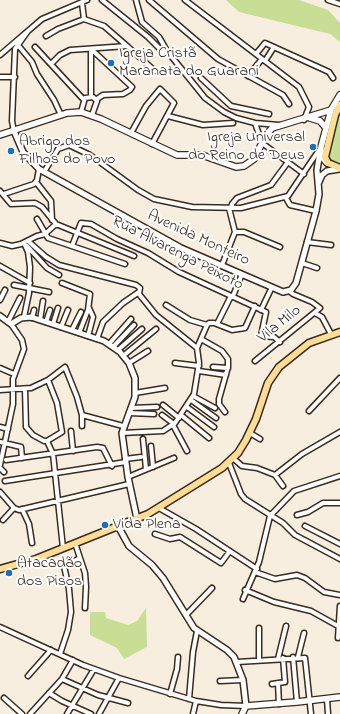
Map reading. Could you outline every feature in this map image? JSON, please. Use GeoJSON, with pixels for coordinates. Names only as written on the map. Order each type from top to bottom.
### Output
{"type":"FeatureCollection","features":[{"type":"Feature","properties":{"kind":"main road"},"geometry":{"type":"LineString","coordinates":[[340,95],[331,110],[321,147],[321,156],[328,163],[340,168]]}},
{"type":"Feature","properties":{"kind":"main road"},"geometry":{"type":"LineString","coordinates":[[0,136],[61,115],[81,112],[92,115],[177,155],[202,155],[236,167],[244,166],[254,159],[269,131],[280,125],[322,114],[339,106]]}},
{"type":"Feature","properties":{"kind":"main road"},"geometry":{"type":"LineString","coordinates":[[328,163],[326,149],[339,106]]}},
{"type":"Feature","properties":{"kind":"main road"},"geometry":{"type":"LineString","coordinates":[[320,121],[322,114]]}},
{"type":"Feature","properties":{"kind":"main road"},"geometry":{"type":"LineString","coordinates":[[306,119],[320,121],[326,128]]}},
{"type":"Feature","properties":{"kind":"main road"},"geometry":{"type":"LineString","coordinates":[[0,569],[36,559],[137,519],[159,508],[232,461],[250,433],[268,383],[279,367],[302,347],[331,334],[340,332]]}},
{"type":"Feature","properties":{"kind":"main road"},"geometry":{"type":"LineString","coordinates":[[242,714],[246,706],[340,697]]}},
{"type":"Feature","properties":{"kind":"street"},"geometry":{"type":"LineString","coordinates":[[0,55],[17,43],[28,31],[50,15],[87,0]]}},
{"type":"Feature","properties":{"kind":"street"},"geometry":{"type":"LineString","coordinates":[[102,0],[148,37],[163,52],[167,51]]}},
{"type":"Feature","properties":{"kind":"street"},"geometry":{"type":"LineString","coordinates":[[136,0],[142,22],[159,37],[167,51],[205,98],[214,106],[232,116],[255,123],[280,125]]}},
{"type":"Feature","properties":{"kind":"street"},"geometry":{"type":"LineString","coordinates":[[149,0],[218,59],[283,95],[289,104]]}},
{"type":"Feature","properties":{"kind":"street"},"geometry":{"type":"LineString","coordinates":[[184,0],[264,60],[302,91],[310,108],[304,115],[306,119]]}},
{"type":"Feature","properties":{"kind":"street"},"geometry":{"type":"LineString","coordinates":[[328,0],[340,4]]}},
{"type":"Feature","properties":{"kind":"street"},"geometry":{"type":"LineString","coordinates":[[82,2],[84,19]]}},
{"type":"Feature","properties":{"kind":"street"},"geometry":{"type":"LineString","coordinates":[[46,36],[84,19],[104,26],[155,71]]}},
{"type":"Feature","properties":{"kind":"street"},"geometry":{"type":"LineString","coordinates":[[14,131],[12,121],[15,50],[17,43]]}},
{"type":"Feature","properties":{"kind":"street"},"geometry":{"type":"LineString","coordinates":[[17,43],[32,62],[37,74],[54,100],[61,115]]}},
{"type":"Feature","properties":{"kind":"street"},"geometry":{"type":"LineString","coordinates":[[256,54],[265,43],[329,72],[333,78]]}},
{"type":"Feature","properties":{"kind":"street"},"geometry":{"type":"LineString","coordinates":[[51,64],[66,52],[127,46]]}},
{"type":"Feature","properties":{"kind":"street"},"geometry":{"type":"LineString","coordinates":[[35,47],[84,100]]}},
{"type":"Feature","properties":{"kind":"street"},"geometry":{"type":"LineString","coordinates":[[248,76],[264,60],[274,47]]}},
{"type":"Feature","properties":{"kind":"street"},"geometry":{"type":"LineString","coordinates":[[91,96],[92,49]]}},
{"type":"Feature","properties":{"kind":"street"},"geometry":{"type":"LineString","coordinates":[[92,49],[132,87],[130,90],[122,94],[103,95],[97,99]]}},
{"type":"Feature","properties":{"kind":"street"},"geometry":{"type":"LineString","coordinates":[[0,76],[15,77]]}},
{"type":"Feature","properties":{"kind":"street"},"geometry":{"type":"LineString","coordinates":[[201,78],[231,106],[269,114]]}},
{"type":"Feature","properties":{"kind":"street"},"geometry":{"type":"LineString","coordinates":[[131,133],[143,110],[160,89],[174,104],[152,144]]}},
{"type":"Feature","properties":{"kind":"street"},"geometry":{"type":"LineString","coordinates":[[91,96],[97,99]]}},
{"type":"Feature","properties":{"kind":"street"},"geometry":{"type":"LineString","coordinates":[[81,112],[84,100],[91,96]]}},
{"type":"Feature","properties":{"kind":"street"},"geometry":{"type":"LineString","coordinates":[[92,115],[97,104],[97,99]]}},
{"type":"Feature","properties":{"kind":"street"},"geometry":{"type":"LineString","coordinates":[[168,116],[203,125],[233,123]]}},
{"type":"Feature","properties":{"kind":"street"},"geometry":{"type":"LineString","coordinates":[[255,123],[262,143],[304,174]]}},
{"type":"Feature","properties":{"kind":"street","name":"Avenida Monteiro"},"geometry":{"type":"LineString","coordinates":[[14,131],[23,152],[42,170],[160,237],[283,292],[289,291]]}},
{"type":"Feature","properties":{"kind":"street"},"geometry":{"type":"LineString","coordinates":[[4,194],[36,182],[42,170],[58,150],[69,145],[90,155],[138,190],[154,199],[192,207],[241,208],[286,198],[304,174],[321,147]]}},
{"type":"Feature","properties":{"kind":"street"},"geometry":{"type":"LineString","coordinates":[[289,291],[295,286],[316,211],[319,196],[321,147]]}},
{"type":"Feature","properties":{"kind":"street"},"geometry":{"type":"LineString","coordinates":[[222,265],[235,232],[230,208],[232,204],[237,198],[271,185],[288,162]]}},
{"type":"Feature","properties":{"kind":"street"},"geometry":{"type":"LineString","coordinates":[[308,168],[319,173],[340,168]]}},
{"type":"Feature","properties":{"kind":"street"},"geometry":{"type":"LineString","coordinates":[[36,182],[51,201],[52,220]]}},
{"type":"Feature","properties":{"kind":"street"},"geometry":{"type":"LineString","coordinates":[[0,191],[11,204],[31,202],[39,204],[56,224],[134,256]]}},
{"type":"Feature","properties":{"kind":"street"},"geometry":{"type":"LineString","coordinates":[[286,198],[287,203],[290,205],[316,211]]}},
{"type":"Feature","properties":{"kind":"street"},"geometry":{"type":"LineString","coordinates":[[37,219],[45,234],[53,240],[125,264]]}},
{"type":"Feature","properties":{"kind":"street","name":"Rua Alvarenga Peixoto"},"geometry":{"type":"LineString","coordinates":[[76,232],[81,223],[91,224],[117,239],[148,253],[179,272],[261,310]]}},
{"type":"Feature","properties":{"kind":"street"},"geometry":{"type":"LineString","coordinates":[[0,243],[12,246],[26,242],[45,234],[56,224]]}},
{"type":"Feature","properties":{"kind":"street"},"geometry":{"type":"LineString","coordinates":[[72,246],[76,232]]}},
{"type":"Feature","properties":{"kind":"street"},"geometry":{"type":"LineString","coordinates":[[235,232],[244,232],[280,247]]}},
{"type":"Feature","properties":{"kind":"street"},"geometry":{"type":"LineString","coordinates":[[26,242],[47,268],[59,275]]}},
{"type":"Feature","properties":{"kind":"street"},"geometry":{"type":"LineString","coordinates":[[24,317],[30,286],[30,260],[26,242]]}},
{"type":"Feature","properties":{"kind":"street"},"geometry":{"type":"LineString","coordinates":[[26,242],[59,265],[129,282],[139,290],[163,322],[197,348]]}},
{"type":"Feature","properties":{"kind":"street"},"geometry":{"type":"LineString","coordinates":[[308,242],[331,245]]}},
{"type":"Feature","properties":{"kind":"street"},"geometry":{"type":"LineString","coordinates":[[302,263],[317,268]]}},
{"type":"Feature","properties":{"kind":"street"},"geometry":{"type":"LineString","coordinates":[[0,266],[30,286]]}},
{"type":"Feature","properties":{"kind":"street"},"geometry":{"type":"LineString","coordinates":[[217,324],[242,274]]}},
{"type":"Feature","properties":{"kind":"street"},"geometry":{"type":"LineString","coordinates":[[62,283],[90,294],[88,308],[79,333]]}},
{"type":"Feature","properties":{"kind":"street"},"geometry":{"type":"LineString","coordinates":[[14,285],[30,286],[49,292]]}},
{"type":"Feature","properties":{"kind":"street"},"geometry":{"type":"LineString","coordinates":[[272,287],[261,310],[266,313],[261,336],[274,337],[280,342]]}},
{"type":"Feature","properties":{"kind":"street"},"geometry":{"type":"LineString","coordinates":[[0,300],[5,290]]}},
{"type":"Feature","properties":{"kind":"street"},"geometry":{"type":"LineString","coordinates":[[97,339],[103,322],[139,290]]}},
{"type":"Feature","properties":{"kind":"street","name":"Vila Milo"},"geometry":{"type":"LineString","coordinates":[[255,361],[320,308],[312,302],[289,291]]}},
{"type":"Feature","properties":{"kind":"street"},"geometry":{"type":"LineString","coordinates":[[10,323],[20,298]]}},
{"type":"Feature","properties":{"kind":"street"},"geometry":{"type":"LineString","coordinates":[[40,320],[43,301]]}},
{"type":"Feature","properties":{"kind":"street"},"geometry":{"type":"LineString","coordinates":[[166,305],[190,320],[207,326]]}},
{"type":"Feature","properties":{"kind":"street"},"geometry":{"type":"LineString","coordinates":[[122,433],[163,431],[173,425],[192,398],[199,366],[197,348],[207,326],[211,322],[232,330],[245,328],[255,306]]}},
{"type":"Feature","properties":{"kind":"street"},"geometry":{"type":"LineString","coordinates":[[53,324],[58,308]]}},
{"type":"Feature","properties":{"kind":"street"},"geometry":{"type":"LineString","coordinates":[[88,308],[94,317],[88,336]]}},
{"type":"Feature","properties":{"kind":"street"},"geometry":{"type":"LineString","coordinates":[[32,318],[34,310]]}},
{"type":"Feature","properties":{"kind":"street"},"geometry":{"type":"LineString","coordinates":[[46,322],[50,310]]}},
{"type":"Feature","properties":{"kind":"street"},"geometry":{"type":"LineString","coordinates":[[61,327],[68,310]]}},
{"type":"Feature","properties":{"kind":"street"},"geometry":{"type":"LineString","coordinates":[[72,330],[80,312]]}},
{"type":"Feature","properties":{"kind":"street"},"geometry":{"type":"LineString","coordinates":[[315,313],[322,317],[331,334]]}},
{"type":"Feature","properties":{"kind":"street"},"geometry":{"type":"LineString","coordinates":[[0,316],[10,323],[22,340],[24,349],[14,374],[8,429],[0,466],[4,472]]}},
{"type":"Feature","properties":{"kind":"street"},"geometry":{"type":"LineString","coordinates":[[10,323],[24,317],[40,320],[72,330],[111,345],[118,350],[129,363],[136,378],[135,393],[130,411],[123,426],[122,433],[129,484],[137,519]]}},
{"type":"Feature","properties":{"kind":"street"},"geometry":{"type":"LineString","coordinates":[[111,345],[131,319]]}},
{"type":"Feature","properties":{"kind":"street"},"geometry":{"type":"LineString","coordinates":[[111,345],[134,325]]}},
{"type":"Feature","properties":{"kind":"street"},"geometry":{"type":"LineString","coordinates":[[118,350],[142,329]]}},
{"type":"Feature","properties":{"kind":"street"},"geometry":{"type":"LineString","coordinates":[[123,356],[156,329]]}},
{"type":"Feature","properties":{"kind":"street"},"geometry":{"type":"LineString","coordinates":[[201,339],[226,354],[228,359],[228,368],[219,404],[225,412]]}},
{"type":"Feature","properties":{"kind":"street"},"geometry":{"type":"LineString","coordinates":[[129,363],[148,352]]}},
{"type":"Feature","properties":{"kind":"street"},"geometry":{"type":"LineString","coordinates":[[175,363],[199,366]]}},
{"type":"Feature","properties":{"kind":"street"},"geometry":{"type":"LineString","coordinates":[[213,366],[228,368]]}},
{"type":"Feature","properties":{"kind":"street"},"geometry":{"type":"LineString","coordinates":[[0,390],[25,389],[48,380],[65,367],[73,384],[82,415],[82,426]]}},
{"type":"Feature","properties":{"kind":"street"},"geometry":{"type":"LineString","coordinates":[[0,368],[14,374]]}},
{"type":"Feature","properties":{"kind":"street"},"geometry":{"type":"LineString","coordinates":[[198,371],[226,375]]}},
{"type":"Feature","properties":{"kind":"street"},"geometry":{"type":"LineString","coordinates":[[309,411],[340,378]]}},
{"type":"Feature","properties":{"kind":"street"},"geometry":{"type":"LineString","coordinates":[[25,389],[26,427],[43,441],[47,441],[62,432],[57,403],[48,380]]}},
{"type":"Feature","properties":{"kind":"street"},"geometry":{"type":"LineString","coordinates":[[135,393],[165,388]]}},
{"type":"Feature","properties":{"kind":"street"},"geometry":{"type":"LineString","coordinates":[[192,398],[215,408]]}},
{"type":"Feature","properties":{"kind":"street"},"geometry":{"type":"LineString","coordinates":[[192,398],[216,418]]}},
{"type":"Feature","properties":{"kind":"street"},"geometry":{"type":"LineString","coordinates":[[163,404],[179,418],[209,438]]}},
{"type":"Feature","properties":{"kind":"street"},"geometry":{"type":"LineString","coordinates":[[187,406],[214,427]]}},
{"type":"Feature","properties":{"kind":"street"},"geometry":{"type":"LineString","coordinates":[[130,411],[158,407]]}},
{"type":"Feature","properties":{"kind":"street"},"geometry":{"type":"LineString","coordinates":[[130,411],[154,414]]}},
{"type":"Feature","properties":{"kind":"street"},"geometry":{"type":"LineString","coordinates":[[82,415],[123,426]]}},
{"type":"Feature","properties":{"kind":"street"},"geometry":{"type":"LineString","coordinates":[[162,415],[173,425],[187,450]]}},
{"type":"Feature","properties":{"kind":"street"},"geometry":{"type":"LineString","coordinates":[[179,418],[181,424]]}},
{"type":"Feature","properties":{"kind":"street"},"geometry":{"type":"LineString","coordinates":[[0,427],[8,429]]}},
{"type":"Feature","properties":{"kind":"street"},"geometry":{"type":"LineString","coordinates":[[71,431],[73,451]]}},
{"type":"Feature","properties":{"kind":"street"},"geometry":{"type":"LineString","coordinates":[[276,475],[302,454],[340,432]]}},
{"type":"Feature","properties":{"kind":"street"},"geometry":{"type":"LineString","coordinates":[[250,433],[260,439]]}},
{"type":"Feature","properties":{"kind":"street"},"geometry":{"type":"LineString","coordinates":[[142,439],[146,469]]}},
{"type":"Feature","properties":{"kind":"street"},"geometry":{"type":"LineString","coordinates":[[47,441],[53,454],[63,548]]}},
{"type":"Feature","properties":{"kind":"street"},"geometry":{"type":"LineString","coordinates":[[0,442],[21,447],[22,458]]}},
{"type":"Feature","properties":{"kind":"street"},"geometry":{"type":"LineString","coordinates":[[151,446],[153,466]]}},
{"type":"Feature","properties":{"kind":"street"},"geometry":{"type":"LineString","coordinates":[[6,460],[101,447],[106,451],[112,466]]}},
{"type":"Feature","properties":{"kind":"street"},"geometry":{"type":"LineString","coordinates":[[6,482],[112,466],[141,457]]}},
{"type":"Feature","properties":{"kind":"street"},"geometry":{"type":"LineString","coordinates":[[128,477],[174,458]]}},
{"type":"Feature","properties":{"kind":"street"},"geometry":{"type":"LineString","coordinates":[[232,461],[242,466],[257,468],[276,475],[283,486]]}},
{"type":"Feature","properties":{"kind":"street"},"geometry":{"type":"LineString","coordinates":[[232,461],[243,497],[270,516],[283,523],[295,535],[340,559]]}},
{"type":"Feature","properties":{"kind":"street"},"geometry":{"type":"LineString","coordinates":[[243,599],[256,571],[270,516],[294,491],[340,476]]}},
{"type":"Feature","properties":{"kind":"street"},"geometry":{"type":"LineString","coordinates":[[2,520],[17,509],[129,484]]}},
{"type":"Feature","properties":{"kind":"street"},"geometry":{"type":"LineString","coordinates":[[0,493],[17,509],[29,524],[32,543]]}},
{"type":"Feature","properties":{"kind":"street"},"geometry":{"type":"LineString","coordinates":[[297,515],[323,503],[340,504]]}},
{"type":"Feature","properties":{"kind":"street"},"geometry":{"type":"LineString","coordinates":[[159,508],[230,551],[256,571],[275,579],[298,575],[305,578],[324,592],[340,595]]}},
{"type":"Feature","properties":{"kind":"street"},"geometry":{"type":"LineString","coordinates":[[0,627],[94,669],[119,678],[196,701],[221,705],[246,706],[243,680],[237,662],[227,650],[197,631],[163,578],[152,565],[128,546],[118,526]]}},
{"type":"Feature","properties":{"kind":"street"},"geometry":{"type":"LineString","coordinates":[[305,526],[340,544]]}},
{"type":"Feature","properties":{"kind":"street"},"geometry":{"type":"LineString","coordinates":[[155,534],[170,539],[178,537],[222,563],[230,551]]}},
{"type":"Feature","properties":{"kind":"street"},"geometry":{"type":"LineString","coordinates":[[75,543],[80,558],[86,587],[85,608]]}},
{"type":"Feature","properties":{"kind":"street"},"geometry":{"type":"LineString","coordinates":[[60,654],[68,630],[71,612],[69,588],[64,566],[80,558]]}},
{"type":"Feature","properties":{"kind":"street"},"geometry":{"type":"LineString","coordinates":[[186,615],[212,588]]}},
{"type":"Feature","properties":{"kind":"street"},"geometry":{"type":"LineString","coordinates":[[246,590],[274,602],[311,611],[338,626]]}},
{"type":"Feature","properties":{"kind":"street"},"geometry":{"type":"LineString","coordinates":[[338,638],[340,606]]}},
{"type":"Feature","properties":{"kind":"street"},"geometry":{"type":"LineString","coordinates":[[278,658],[286,626]]}},
{"type":"Feature","properties":{"kind":"street"},"geometry":{"type":"LineString","coordinates":[[259,628],[259,660]]}},
{"type":"Feature","properties":{"kind":"street"},"geometry":{"type":"LineString","coordinates":[[189,699],[193,652],[197,631]]}},
{"type":"Feature","properties":{"kind":"street"},"geometry":{"type":"LineString","coordinates":[[298,657],[304,633]]}},
{"type":"Feature","properties":{"kind":"street"},"geometry":{"type":"LineString","coordinates":[[28,676],[51,650]]}},
{"type":"Feature","properties":{"kind":"street"},"geometry":{"type":"LineString","coordinates":[[170,694],[177,669],[178,657]]}},
{"type":"Feature","properties":{"kind":"street"},"geometry":{"type":"LineString","coordinates":[[237,662],[293,657],[305,658],[311,714]]}},
{"type":"Feature","properties":{"kind":"street"},"geometry":{"type":"LineString","coordinates":[[293,657],[297,702]]}},
{"type":"Feature","properties":{"kind":"street"},"geometry":{"type":"LineString","coordinates":[[272,684],[285,681],[283,658]]}},
{"type":"Feature","properties":{"kind":"street"},"geometry":{"type":"LineString","coordinates":[[30,714],[62,679],[73,660]]}},
{"type":"Feature","properties":{"kind":"street"},"geometry":{"type":"LineString","coordinates":[[66,714],[83,689],[94,669]]}},
{"type":"Feature","properties":{"kind":"street"},"geometry":{"type":"LineString","coordinates":[[99,714],[119,678]]}},
{"type":"Feature","properties":{"kind":"street"},"geometry":{"type":"LineString","coordinates":[[62,679],[83,689],[128,703]]}},
{"type":"Feature","properties":{"kind":"street"},"geometry":{"type":"LineString","coordinates":[[220,681],[243,680]]}},
{"type":"Feature","properties":{"kind":"street"},"geometry":{"type":"LineString","coordinates":[[278,683],[279,704]]}},
{"type":"Feature","properties":{"kind":"street"},"geometry":{"type":"LineString","coordinates":[[49,693],[91,714]]}},
{"type":"Feature","properties":{"kind":"street"},"geometry":{"type":"LineString","coordinates":[[4,698],[22,714]]}},
{"type":"Feature","properties":{"kind":"street"},"geometry":{"type":"LineString","coordinates":[[327,699],[328,714]]}},
{"type":"Feature","properties":{"kind":"street"},"geometry":{"type":"LineString","coordinates":[[193,714],[196,701]]}},
{"type":"Feature","properties":{"kind":"green space"},"geometry":{"type":"Polygon","coordinates":[[[226,0],[299,0],[328,10],[340,23],[340,42],[330,34],[239,12],[226,0]]]}},
{"type":"Feature","properties":{"kind":"green space"},"geometry":{"type":"Polygon","coordinates":[[[340,110],[340,165],[331,162],[328,159],[328,152],[340,110]]]}},
{"type":"Feature","properties":{"kind":"green space"},"geometry":{"type":"Polygon","coordinates":[[[146,608],[147,647],[124,659],[117,648],[90,635],[90,612],[105,612],[106,618],[128,625],[137,621],[146,608]]]}},
{"type":"Feature","properties":{"kind":"place","name":"Igreja Cristã Maranata do Guarani"},"geometry":{"type":"Point","coordinates":[111,63]}},
{"type":"Feature","properties":{"kind":"place","name":"Igreja Universal do Reino de Deus"},"geometry":{"type":"Point","coordinates":[313,147]}},
{"type":"Feature","properties":{"kind":"place","name":"Abrigo dos Filhos do Povo"},"geometry":{"type":"Point","coordinates":[11,151]}},
{"type":"Feature","properties":{"kind":"place","name":"Vida Plena"},"geometry":{"type":"Point","coordinates":[105,525]}},
{"type":"Feature","properties":{"kind":"place","name":"Atacadão dos Pisos"},"geometry":{"type":"Point","coordinates":[9,573]}}]}
